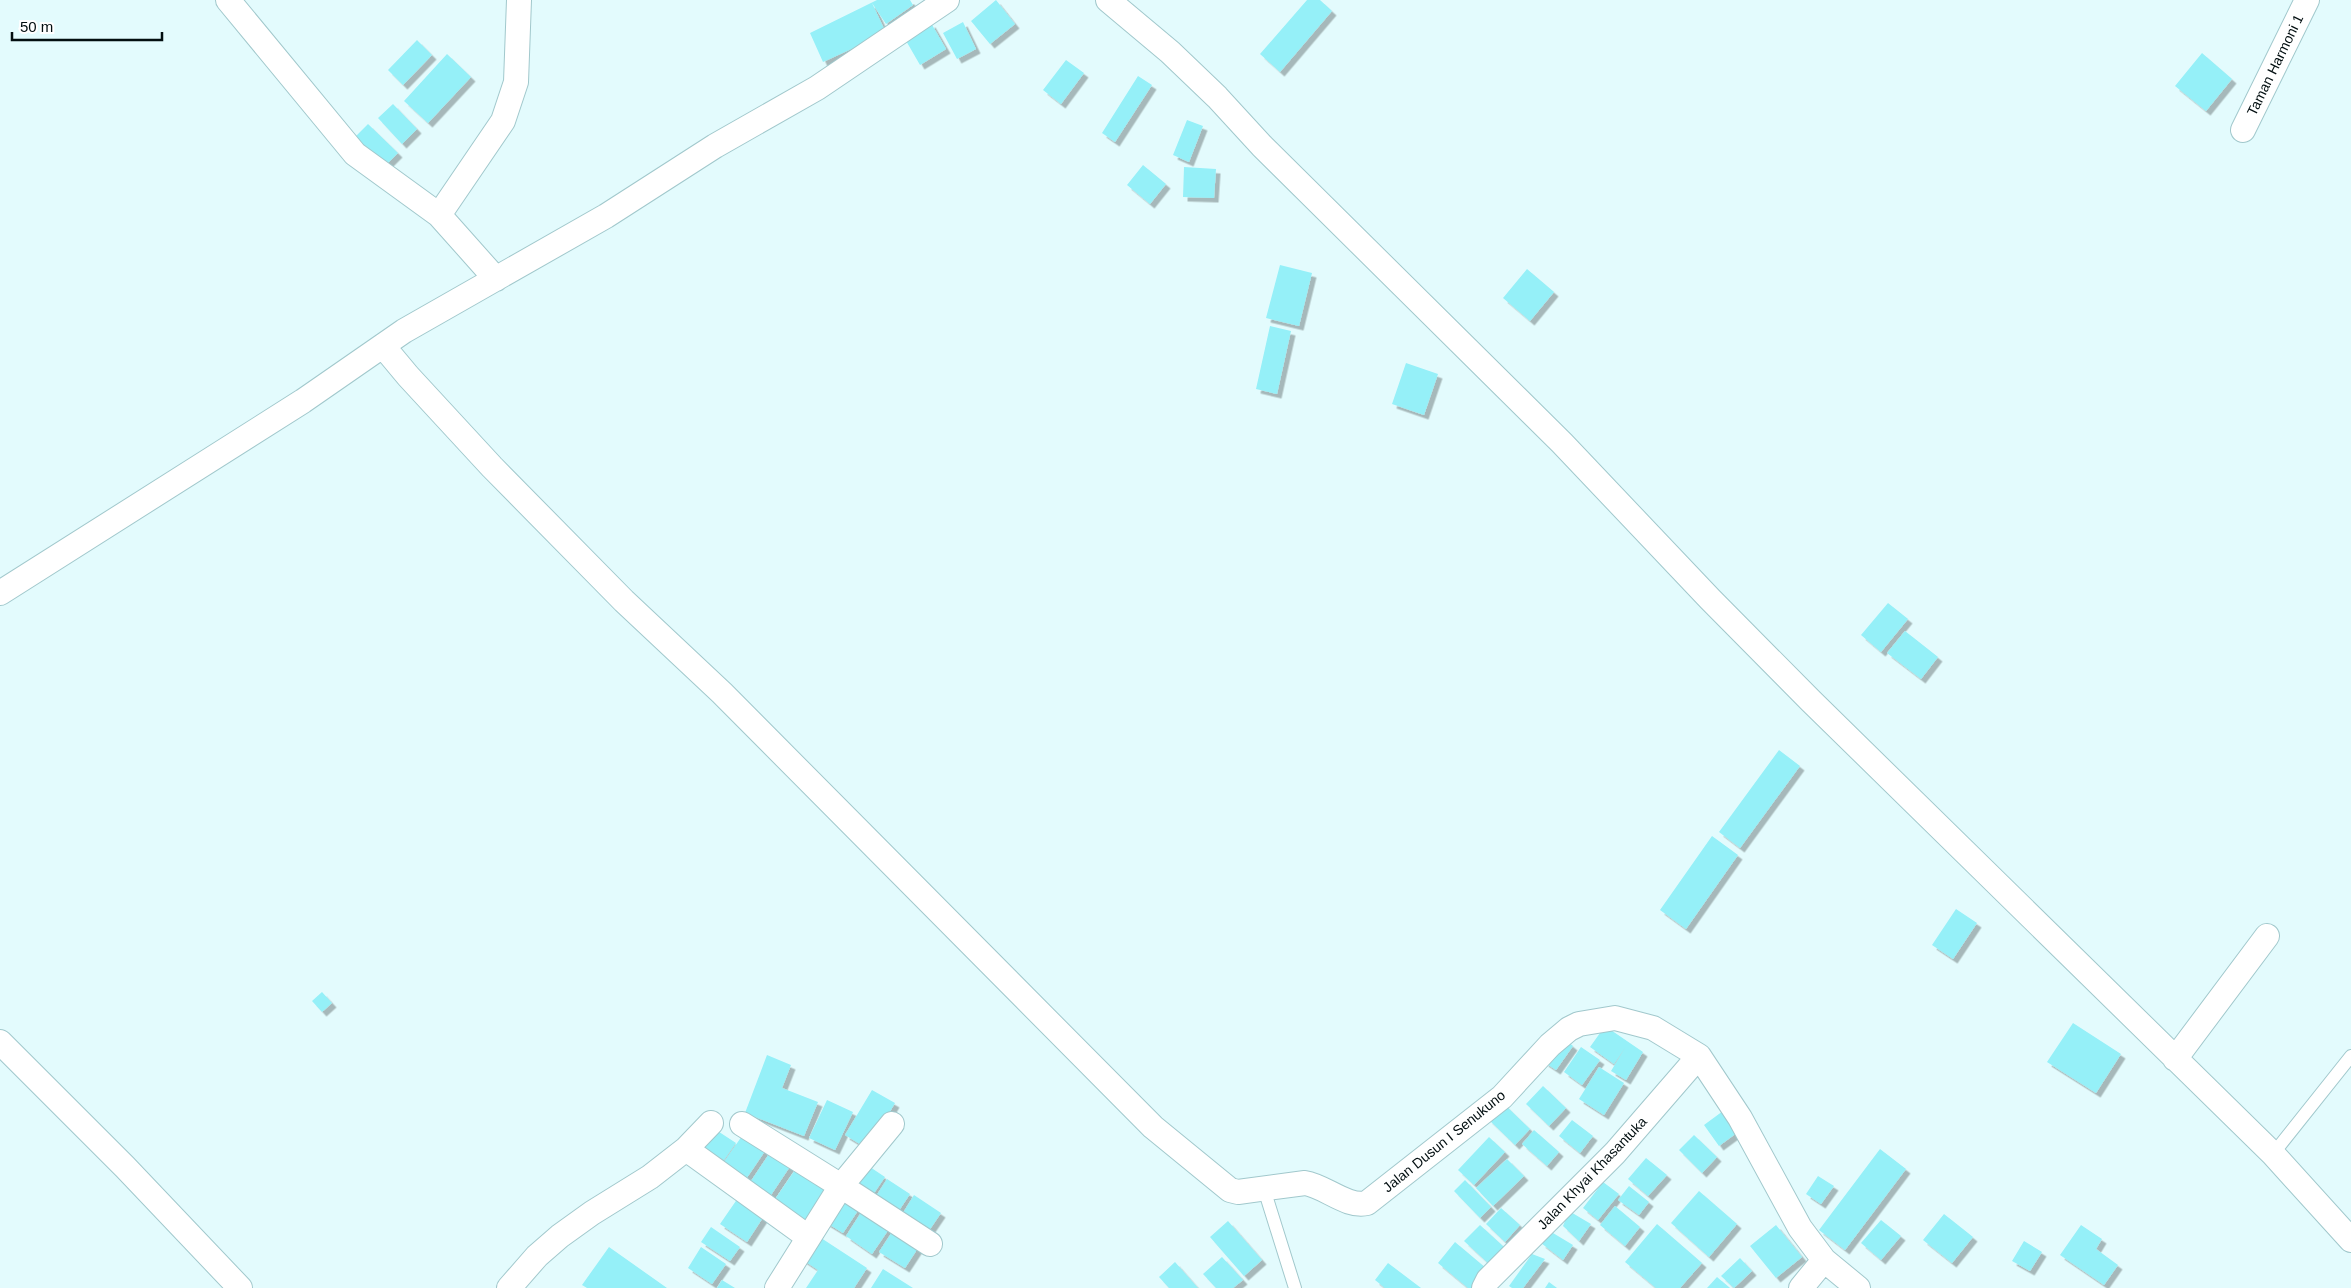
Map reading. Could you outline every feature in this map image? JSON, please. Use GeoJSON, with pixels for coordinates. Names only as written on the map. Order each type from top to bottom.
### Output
{"type":"FeatureCollection","features":[{"type":"Feature","properties":{"kind":"street"},"geometry":{"type":"LineString","coordinates":[[228,0],[355,154],[439,215],[496,279]]}},
{"type":"Feature","properties":{"kind":"street"},"geometry":{"type":"LineString","coordinates":[[439,215],[503,121],[516,82],[519,0]]}},
{"type":"Feature","properties":{"kind":"street"},"geometry":{"type":"LineString","coordinates":[[0,593],[287,412],[404,331],[606,216],[716,146],[817,88],[946,0]]}},
{"type":"Feature","properties":{"kind":"street"},"geometry":{"type":"LineString","coordinates":[[1108,0],[1170,52],[1217,97],[1262,146],[1562,443],[1710,600],[2273,1154],[2351,1240]]}},
{"type":"Feature","properties":{"kind":"street","name":"Taman Harmoni 1"},"geometry":{"type":"LineString","coordinates":[[2243,130],[2307,0]]}},
{"type":"Feature","properties":{"kind":"street","name":"Jalan Dusun I Senukuno"},"geometry":{"type":"LineString","coordinates":[[383,346],[408,376],[492,467],[624,601],[722,693],[1153,1127],[1230,1190],[1238,1192],[1305,1183],[1314,1184],[1356,1204],[1367,1202],[1502,1098],[1550,1046],[1569,1029],[1579,1024],[1615,1018],[1653,1028],[1699,1056],[1740,1118],[1800,1228],[1824,1260],[1858,1288]]}},
{"type":"Feature","properties":{"kind":"street"},"geometry":{"type":"LineString","coordinates":[[2175,1059],[2267,936]]}},
{"type":"Feature","properties":{"kind":"street"},"geometry":{"type":"LineString","coordinates":[[0,1042],[125,1167],[240,1288]]}},
{"type":"Feature","properties":{"kind":"street","name":"Jalan Khyai Khasantuka"},"geometry":{"type":"LineString","coordinates":[[1484,1288],[1495,1272],[1614,1153],[1699,1056]]}},
{"type":"Feature","properties":{"kind":"street"},"geometry":{"type":"LineString","coordinates":[[510,1288],[537,1256],[560,1236],[592,1213],[650,1177],[686,1150],[711,1123]]}},
{"type":"Feature","properties":{"kind":"street"},"geometry":{"type":"LineString","coordinates":[[742,1124],[930,1244]]}},
{"type":"Feature","properties":{"kind":"street"},"geometry":{"type":"LineString","coordinates":[[777,1288],[841,1186],[892,1124]]}},
{"type":"Feature","properties":{"kind":"street"},"geometry":{"type":"LineString","coordinates":[[686,1150],[808,1238]]}},
{"type":"Feature","properties":{"kind":"street"},"geometry":{"type":"LineString","coordinates":[[1801,1288],[1824,1260]]}},
{"type":"Feature","properties":{"kind":"lane"},"geometry":{"type":"LineString","coordinates":[[2273,1154],[2351,1056]]}},
{"type":"Feature","properties":{"kind":"lane"},"geometry":{"type":"LineString","coordinates":[[1264,1188],[1295,1288]]}},
{"type":"Feature","properties":{"kind":"building"},"geometry":{"type":"Polygon","coordinates":[[[877,0],[910,0],[913,5],[886,24],[872,3],[886,33],[823,62],[810,33],[877,0]]]}},
{"type":"Feature","properties":{"kind":"building"},"geometry":{"type":"Polygon","coordinates":[[[996,0],[1015,24],[990,44],[971,21],[996,0]]]}},
{"type":"Feature","properties":{"kind":"building"},"geometry":{"type":"Polygon","coordinates":[[[1307,0],[1320,0],[1332,11],[1280,72],[1260,54],[1307,0]]]}},
{"type":"Feature","properties":{"kind":"building"},"geometry":{"type":"Polygon","coordinates":[[[963,22],[976,49],[957,59],[943,33],[963,22]]]}},
{"type":"Feature","properties":{"kind":"building"},"geometry":{"type":"Polygon","coordinates":[[[931,23],[946,49],[920,65],[905,39],[931,23]]]}},
{"type":"Feature","properties":{"kind":"building"},"geometry":{"type":"Polygon","coordinates":[[[417,40],[432,55],[403,85],[388,70],[417,40]]]}},
{"type":"Feature","properties":{"kind":"building"},"geometry":{"type":"Polygon","coordinates":[[[2202,53],[2232,79],[2206,111],[2175,86],[2202,53]]]}},
{"type":"Feature","properties":{"kind":"building"},"geometry":{"type":"Polygon","coordinates":[[[447,54],[471,77],[428,123],[404,101],[447,54]]]}},
{"type":"Feature","properties":{"kind":"building"},"geometry":{"type":"Polygon","coordinates":[[[1066,60],[1084,73],[1061,104],[1043,90],[1066,60]]]}},
{"type":"Feature","properties":{"kind":"building"},"geometry":{"type":"Polygon","coordinates":[[[1138,76],[1152,85],[1115,142],[1102,133],[1138,76]]]}},
{"type":"Feature","properties":{"kind":"building"},"geometry":{"type":"Polygon","coordinates":[[[393,104],[417,129],[402,144],[378,118],[393,104]]]}},
{"type":"Feature","properties":{"kind":"building"},"geometry":{"type":"Polygon","coordinates":[[[1187,120],[1203,126],[1189,162],[1173,155],[1187,120]]]}},
{"type":"Feature","properties":{"kind":"building"},"geometry":{"type":"Polygon","coordinates":[[[368,124],[398,153],[382,169],[353,139],[368,124]]]}},
{"type":"Feature","properties":{"kind":"building"},"geometry":{"type":"Polygon","coordinates":[[[1143,165],[1166,184],[1150,204],[1127,185],[1143,165]]]}},
{"type":"Feature","properties":{"kind":"building"},"geometry":{"type":"Polygon","coordinates":[[[1184,167],[1216,169],[1214,198],[1183,197],[1184,167]]]}},
{"type":"Feature","properties":{"kind":"building"},"geometry":{"type":"Polygon","coordinates":[[[1280,265],[1312,273],[1299,326],[1266,318],[1280,265]]]}},
{"type":"Feature","properties":{"kind":"building"},"geometry":{"type":"Polygon","coordinates":[[[1527,269],[1554,292],[1530,321],[1503,298],[1527,269]]]}},
{"type":"Feature","properties":{"kind":"building"},"geometry":{"type":"Polygon","coordinates":[[[1270,326],[1291,331],[1277,394],[1256,389],[1270,326]]]}},
{"type":"Feature","properties":{"kind":"building"},"geometry":{"type":"Polygon","coordinates":[[[1406,363],[1438,374],[1424,415],[1392,404],[1406,363]]]}},
{"type":"Feature","properties":{"kind":"building"},"geometry":{"type":"Polygon","coordinates":[[[1888,603],[1908,619],[1881,652],[1861,635],[1888,603]]]}},
{"type":"Feature","properties":{"kind":"building"},"geometry":{"type":"Polygon","coordinates":[[[1905,631],[1938,657],[1921,679],[1887,653],[1905,631]]]}},
{"type":"Feature","properties":{"kind":"building"},"geometry":{"type":"Polygon","coordinates":[[[1779,750],[1800,766],[1740,848],[1719,832],[1779,750]]]}},
{"type":"Feature","properties":{"kind":"building"},"geometry":{"type":"Polygon","coordinates":[[[1712,836],[1738,855],[1686,929],[1660,910],[1712,836]]]}},
{"type":"Feature","properties":{"kind":"building"},"geometry":{"type":"Polygon","coordinates":[[[1956,909],[1977,923],[1953,959],[1932,945],[1956,909]]]}},
{"type":"Feature","properties":{"kind":"building"},"geometry":{"type":"Polygon","coordinates":[[[322,992],[332,1003],[322,1012],[312,1001],[322,992]]]}},
{"type":"Feature","properties":{"kind":"building"},"geometry":{"type":"Polygon","coordinates":[[[2073,1023],[2121,1054],[2096,1093],[2047,1062],[2073,1023]]]}},
{"type":"Feature","properties":{"kind":"building"},"geometry":{"type":"Polygon","coordinates":[[[1605,1026],[1643,1052],[1626,1080],[1611,1071],[1625,1048],[1614,1064],[1590,1047],[1605,1026]]]}},
{"type":"Feature","properties":{"kind":"building"},"geometry":{"type":"Polygon","coordinates":[[[1562,1037],[1573,1046],[1556,1070],[1544,1062],[1562,1037]]]}},
{"type":"Feature","properties":{"kind":"building"},"geometry":{"type":"Polygon","coordinates":[[[1581,1047],[1600,1060],[1582,1085],[1564,1072],[1581,1047]]]}},
{"type":"Feature","properties":{"kind":"building"},"geometry":{"type":"Polygon","coordinates":[[[767,1055],[791,1065],[782,1088],[818,1102],[804,1136],[745,1113],[767,1055]]]}},
{"type":"Feature","properties":{"kind":"building"},"geometry":{"type":"Polygon","coordinates":[[[1599,1067],[1624,1083],[1604,1115],[1579,1099],[1599,1067]]]}},
{"type":"Feature","properties":{"kind":"building"},"geometry":{"type":"Polygon","coordinates":[[[1543,1086],[1566,1108],[1549,1126],[1526,1104],[1543,1086]]]}},
{"type":"Feature","properties":{"kind":"building"},"geometry":{"type":"Polygon","coordinates":[[[872,1090],[895,1103],[868,1149],[845,1135],[872,1090]]]}},
{"type":"Feature","properties":{"kind":"building"},"geometry":{"type":"Polygon","coordinates":[[[827,1100],[853,1112],[835,1150],[809,1138],[827,1100]]]}},
{"type":"Feature","properties":{"kind":"building"},"geometry":{"type":"Polygon","coordinates":[[[1503,1103],[1530,1129],[1515,1145],[1488,1119],[1503,1103]]]}},
{"type":"Feature","properties":{"kind":"building"},"geometry":{"type":"Polygon","coordinates":[[[1723,1111],[1738,1132],[1719,1146],[1704,1125],[1723,1111]]]}},
{"type":"Feature","properties":{"kind":"building"},"geometry":{"type":"Polygon","coordinates":[[[1572,1120],[1593,1136],[1580,1153],[1559,1136],[1572,1120]]]}},
{"type":"Feature","properties":{"kind":"building"},"geometry":{"type":"Polygon","coordinates":[[[710,1126],[736,1143],[724,1160],[698,1144],[710,1126]]]}},
{"type":"Feature","properties":{"kind":"building"},"geometry":{"type":"Polygon","coordinates":[[[1534,1130],[1559,1152],[1547,1166],[1522,1144],[1534,1130]]]}},
{"type":"Feature","properties":{"kind":"building"},"geometry":{"type":"Polygon","coordinates":[[[1694,1135],[1717,1157],[1702,1173],[1679,1150],[1694,1135]]]}},
{"type":"Feature","properties":{"kind":"building"},"geometry":{"type":"Polygon","coordinates":[[[742,1136],[765,1151],[742,1185],[719,1169],[742,1136]]]}},
{"type":"Feature","properties":{"kind":"building"},"geometry":{"type":"Polygon","coordinates":[[[1489,1137],[1505,1152],[1474,1185],[1458,1170],[1489,1137]]]}},
{"type":"Feature","properties":{"kind":"building"},"geometry":{"type":"Polygon","coordinates":[[[1880,1149],[1906,1169],[1845,1250],[1819,1230],[1880,1149]]]}},
{"type":"Feature","properties":{"kind":"building"},"geometry":{"type":"Polygon","coordinates":[[[771,1151],[791,1165],[765,1204],[745,1190],[771,1151]]]}},
{"type":"Feature","properties":{"kind":"building"},"geometry":{"type":"Polygon","coordinates":[[[1646,1158],[1667,1175],[1648,1196],[1628,1179],[1646,1158]]]}},
{"type":"Feature","properties":{"kind":"building"},"geometry":{"type":"Polygon","coordinates":[[[1507,1159],[1524,1176],[1493,1206],[1476,1188],[1507,1159]]]}},
{"type":"Feature","properties":{"kind":"building"},"geometry":{"type":"Polygon","coordinates":[[[864,1163],[885,1177],[868,1202],[848,1189],[864,1163]]]}},
{"type":"Feature","properties":{"kind":"building"},"geometry":{"type":"Polygon","coordinates":[[[797,1167],[829,1188],[801,1230],[769,1208],[797,1167]]]}},
{"type":"Feature","properties":{"kind":"building"},"geometry":{"type":"Polygon","coordinates":[[[1818,1176],[1834,1186],[1821,1204],[1806,1194],[1818,1176]]]}},
{"type":"Feature","properties":{"kind":"building"},"geometry":{"type":"Polygon","coordinates":[[[887,1179],[910,1194],[894,1218],[871,1204],[887,1179]]]}},
{"type":"Feature","properties":{"kind":"building"},"geometry":{"type":"Polygon","coordinates":[[[1465,1180],[1491,1207],[1480,1218],[1454,1191],[1465,1180]]]}},
{"type":"Feature","properties":{"kind":"building"},"geometry":{"type":"Polygon","coordinates":[[[1603,1182],[1619,1194],[1598,1220],[1583,1208],[1603,1182]]]}},
{"type":"Feature","properties":{"kind":"building"},"geometry":{"type":"Polygon","coordinates":[[[1629,1186],[1649,1202],[1639,1215],[1618,1200],[1629,1186]]]}},
{"type":"Feature","properties":{"kind":"building"},"geometry":{"type":"Polygon","coordinates":[[[1699,1191],[1737,1224],[1709,1257],[1671,1223],[1699,1191]]]}},
{"type":"Feature","properties":{"kind":"building"},"geometry":{"type":"Polygon","coordinates":[[[843,1194],[861,1206],[843,1233],[825,1222],[843,1194]]]}},
{"type":"Feature","properties":{"kind":"building"},"geometry":{"type":"Polygon","coordinates":[[[740,1195],[766,1213],[747,1242],[720,1224],[740,1195]]]}},
{"type":"Feature","properties":{"kind":"building"},"geometry":{"type":"Polygon","coordinates":[[[914,1195],[941,1213],[924,1238],[898,1221],[914,1195]]]}},
{"type":"Feature","properties":{"kind":"building"},"geometry":{"type":"Polygon","coordinates":[[[1615,1206],[1640,1227],[1625,1246],[1600,1225],[1615,1206]]]}},
{"type":"Feature","properties":{"kind":"building"},"geometry":{"type":"Polygon","coordinates":[[[1501,1208],[1520,1225],[1505,1242],[1486,1224],[1501,1208]]]}},
{"type":"Feature","properties":{"kind":"building"},"geometry":{"type":"Polygon","coordinates":[[[862,1211],[889,1229],[872,1254],[846,1236],[862,1211]]]}},
{"type":"Feature","properties":{"kind":"building"},"geometry":{"type":"Polygon","coordinates":[[[1569,1211],[1591,1224],[1579,1241],[1563,1226],[1569,1211]]]}},
{"type":"Feature","properties":{"kind":"building"},"geometry":{"type":"Polygon","coordinates":[[[1944,1214],[1973,1237],[1952,1263],[1923,1240],[1944,1214]]]}},
{"type":"Feature","properties":{"kind":"building"},"geometry":{"type":"Polygon","coordinates":[[[1881,1220],[1901,1236],[1881,1260],[1861,1243],[1881,1220]]]}},
{"type":"Feature","properties":{"kind":"building"},"geometry":{"type":"Polygon","coordinates":[[[1228,1221],[1262,1260],[1244,1276],[1210,1237],[1228,1221]]]}},
{"type":"Feature","properties":{"kind":"building"},"geometry":{"type":"Polygon","coordinates":[[[1657,1224],[1702,1263],[1680,1288],[1656,1288],[1625,1262],[1657,1224]]]}},
{"type":"Feature","properties":{"kind":"building"},"geometry":{"type":"Polygon","coordinates":[[[1480,1225],[1504,1247],[1489,1264],[1464,1241],[1480,1225]]]}},
{"type":"Feature","properties":{"kind":"building"},"geometry":{"type":"Polygon","coordinates":[[[1776,1225],[1802,1257],[1776,1278],[1750,1246],[1776,1225]]]}},
{"type":"Feature","properties":{"kind":"building"},"geometry":{"type":"Polygon","coordinates":[[[2081,1225],[2102,1239],[2096,1249],[2118,1265],[2104,1285],[2060,1255],[2081,1225]]]}},
{"type":"Feature","properties":{"kind":"building"},"geometry":{"type":"Polygon","coordinates":[[[711,1227],[740,1247],[730,1261],[701,1242],[711,1227]]]}},
{"type":"Feature","properties":{"kind":"building"},"geometry":{"type":"Polygon","coordinates":[[[894,1229],[920,1245],[905,1268],[879,1252],[894,1229]]]}},
{"type":"Feature","properties":{"kind":"building"},"geometry":{"type":"Polygon","coordinates":[[[1553,1233],[1573,1245],[1563,1260],[1541,1243],[1553,1233]]]}},
{"type":"Feature","properties":{"kind":"building"},"geometry":{"type":"Polygon","coordinates":[[[815,1234],[867,1268],[854,1288],[806,1288],[818,1270],[800,1258],[815,1234]]]}},
{"type":"Feature","properties":{"kind":"building"},"geometry":{"type":"Polygon","coordinates":[[[2024,1241],[2042,1252],[2030,1271],[2012,1261],[2024,1241]]]}},
{"type":"Feature","properties":{"kind":"building"},"geometry":{"type":"Polygon","coordinates":[[[1455,1242],[1487,1269],[1471,1288],[1468,1288],[1438,1263],[1455,1242]]]}},
{"type":"Feature","properties":{"kind":"building"},"geometry":{"type":"Polygon","coordinates":[[[609,1247],[667,1288],[587,1288],[582,1285],[609,1247]]]}},
{"type":"Feature","properties":{"kind":"building"},"geometry":{"type":"Polygon","coordinates":[[[701,1247],[726,1264],[712,1284],[688,1268],[701,1247]]]}},
{"type":"Feature","properties":{"kind":"building"},"geometry":{"type":"Polygon","coordinates":[[[1532,1254],[1545,1259],[1523,1288],[1512,1288],[1509,1286],[1532,1254]]]}},
{"type":"Feature","properties":{"kind":"building"},"geometry":{"type":"Polygon","coordinates":[[[1222,1257],[1243,1280],[1233,1288],[1216,1288],[1203,1274],[1222,1257]]]}},
{"type":"Feature","properties":{"kind":"building"},"geometry":{"type":"Polygon","coordinates":[[[1740,1258],[1752,1271],[1734,1288],[1721,1276],[1740,1258]]]}},
{"type":"Feature","properties":{"kind":"building"},"geometry":{"type":"Polygon","coordinates":[[[1175,1262],[1198,1288],[1169,1288],[1159,1277],[1175,1262]]]}},
{"type":"Feature","properties":{"kind":"building"},"geometry":{"type":"Polygon","coordinates":[[[1388,1263],[1421,1288],[1385,1288],[1375,1280],[1388,1263]]]}},
{"type":"Feature","properties":{"kind":"building"},"geometry":{"type":"Polygon","coordinates":[[[883,1269],[913,1288],[871,1288],[883,1269]]]}},
{"type":"Feature","properties":{"kind":"building"},"geometry":{"type":"Polygon","coordinates":[[[1717,1277],[1730,1288],[1707,1288],[1717,1277]]]}},
{"type":"Feature","properties":{"kind":"building"},"geometry":{"type":"Polygon","coordinates":[[[722,1280],[735,1288],[717,1288],[722,1280]]]}},
{"type":"Feature","properties":{"kind":"building"},"geometry":{"type":"Polygon","coordinates":[[[1549,1282],[1557,1288],[1545,1288],[1549,1282]]]}}]}
